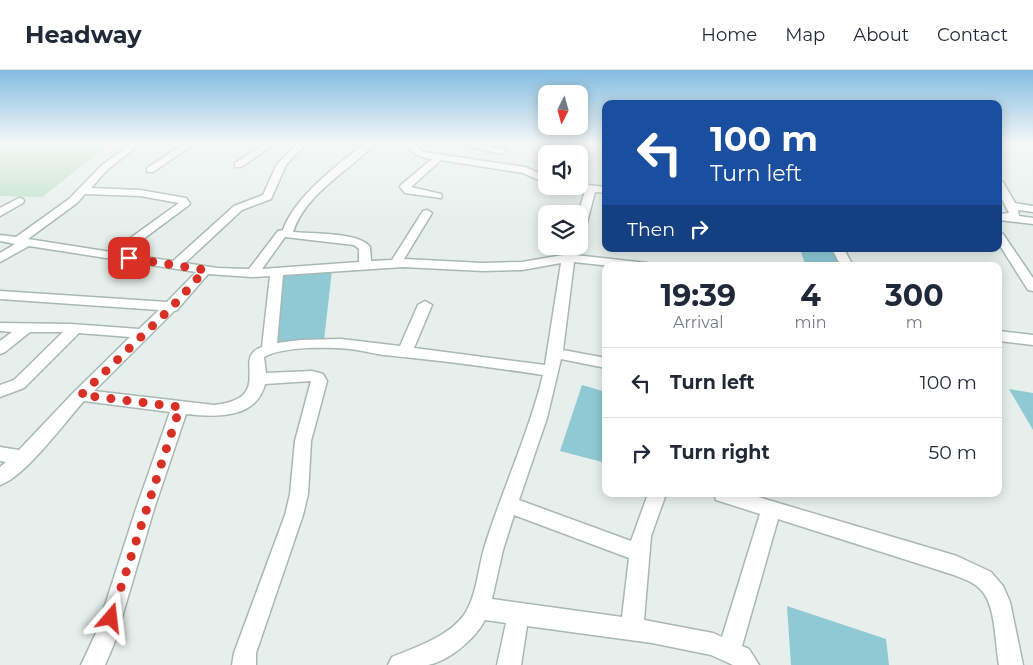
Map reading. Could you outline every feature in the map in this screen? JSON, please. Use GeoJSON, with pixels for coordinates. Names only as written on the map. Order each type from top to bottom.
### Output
{"type":"FeatureCollection","features":[{"type":"Feature","properties":{"kind":"street"},"geometry":{"type":"LineString","coordinates":[[0,258],[61,211],[102,171]]}},
{"type":"Feature","properties":{"kind":"street"},"geometry":{"type":"LineString","coordinates":[[176,265],[238,208],[267,197],[279,171]]}},
{"type":"Feature","properties":{"kind":"street"},"geometry":{"type":"LineString","coordinates":[[338,171],[324,183],[294,218],[287,233],[290,235],[346,240],[363,245],[365,247],[366,264]]}},
{"type":"Feature","properties":{"kind":"street"},"geometry":{"type":"LineString","coordinates":[[424,171],[405,188],[408,191],[437,196]]}},
{"type":"Feature","properties":{"kind":"street"},"geometry":{"type":"LineString","coordinates":[[588,189],[602,190]]}},
{"type":"Feature","properties":{"kind":"street"},"geometry":{"type":"LineString","coordinates":[[586,205],[591,189]]}},
{"type":"Feature","properties":{"kind":"street"},"geometry":{"type":"LineString","coordinates":[[1002,189],[1015,214],[1003,217]]}},
{"type":"Feature","properties":{"kind":"street"},"geometry":{"type":"LineString","coordinates":[[83,191],[140,193],[182,200],[185,203],[114,256]]}},
{"type":"Feature","properties":{"kind":"street"},"geometry":{"type":"LineString","coordinates":[[0,212],[19,201]]}},
{"type":"Feature","properties":{"kind":"street"},"geometry":{"type":"LineString","coordinates":[[1012,206],[1033,209]]}},
{"type":"Feature","properties":{"kind":"street"},"geometry":{"type":"LineString","coordinates":[[396,263],[427,212]]}},
{"type":"Feature","properties":{"kind":"street"},"geometry":{"type":"LineString","coordinates":[[1003,217],[1033,221]]}},
{"type":"Feature","properties":{"kind":"street"},"geometry":{"type":"LineString","coordinates":[[252,273],[282,233]]}},
{"type":"Feature","properties":{"kind":"street"},"geometry":{"type":"LineString","coordinates":[[0,238],[205,270],[252,273],[396,263],[483,268],[512,267],[558,255]]}},
{"type":"Feature","properties":{"kind":"street"},"geometry":{"type":"LineString","coordinates":[[1002,240],[1028,273],[1033,287]]}},
{"type":"Feature","properties":{"kind":"street"},"geometry":{"type":"LineString","coordinates":[[400,665],[458,636],[471,623],[478,608],[495,542],[544,398],[569,255]]}},
{"type":"Feature","properties":{"kind":"street"},"geometry":{"type":"LineString","coordinates":[[586,255],[622,262]]}},
{"type":"Feature","properties":{"kind":"street"},"geometry":{"type":"LineString","coordinates":[[0,478],[23,458],[81,395],[172,307],[205,270]]}},
{"type":"Feature","properties":{"kind":"street"},"geometry":{"type":"LineString","coordinates":[[269,349],[276,272]]}},
{"type":"Feature","properties":{"kind":"street"},"geometry":{"type":"LineString","coordinates":[[0,295],[172,307]]}},
{"type":"Feature","properties":{"kind":"street"},"geometry":{"type":"LineString","coordinates":[[405,351],[426,305]]}},
{"type":"Feature","properties":{"kind":"street"},"geometry":{"type":"LineString","coordinates":[[0,327],[75,329],[144,334]]}},
{"type":"Feature","properties":{"kind":"street"},"geometry":{"type":"LineString","coordinates":[[0,349],[26,328]]}},
{"type":"Feature","properties":{"kind":"street"},"geometry":{"type":"LineString","coordinates":[[0,390],[19,384],[75,329]]}},
{"type":"Feature","properties":{"kind":"street"},"geometry":{"type":"LineString","coordinates":[[271,334],[301,346]]}},
{"type":"Feature","properties":{"kind":"street"},"geometry":{"type":"LineString","coordinates":[[1002,336],[1033,340]]}},
{"type":"Feature","properties":{"kind":"street"},"geometry":{"type":"LineString","coordinates":[[81,395],[214,411],[233,409],[252,397],[258,379],[257,356],[262,351],[301,346],[343,344],[382,350],[551,362],[602,362]]}},
{"type":"Feature","properties":{"kind":"street"},"geometry":{"type":"LineString","coordinates":[[244,665],[245,653],[297,501],[303,441],[319,381],[318,378],[312,376],[258,379]]}},
{"type":"Feature","properties":{"kind":"street"},"geometry":{"type":"LineString","coordinates":[[93,665],[106,636],[145,509],[180,407]]}},
{"type":"Feature","properties":{"kind":"street"},"geometry":{"type":"LineString","coordinates":[[0,454],[23,458]]}},
{"type":"Feature","properties":{"kind":"street"},"geometry":{"type":"LineString","coordinates":[[632,630],[640,536],[656,497]]}},
{"type":"Feature","properties":{"kind":"street"},"geometry":{"type":"LineString","coordinates":[[733,497],[957,566],[980,576],[991,585],[998,600],[1011,665]]}},
{"type":"Feature","properties":{"kind":"street"},"geometry":{"type":"LineString","coordinates":[[508,504],[639,553]]}},
{"type":"Feature","properties":{"kind":"street"},"geometry":{"type":"LineString","coordinates":[[729,651],[755,568],[771,508]]}},
{"type":"Feature","properties":{"kind":"street"},"geometry":{"type":"LineString","coordinates":[[478,608],[632,630],[713,644],[741,657],[747,665]]}},
{"type":"Feature","properties":{"kind":"street"},"geometry":{"type":"LineString","coordinates":[[509,665],[518,614]]}},
{"type":"Feature","properties":{"kind":"green space"},"geometry":{"type":"Polygon","coordinates":[[[0,171],[76,171],[42,197],[0,196],[0,171]]]}},
{"type":"Feature","properties":{"kind":"water"},"geometry":{"type":"Polygon","coordinates":[[[801,252],[836,252],[839,262],[804,262],[801,252]]]}},
{"type":"Feature","properties":{"kind":"water"},"geometry":{"type":"Polygon","coordinates":[[[332,270],[324,340],[269,346],[272,277],[332,270]]]}},
{"type":"Feature","properties":{"kind":"water"},"geometry":{"type":"Polygon","coordinates":[[[582,385],[602,391],[602,462],[560,451],[582,385]]]}},
{"type":"Feature","properties":{"kind":"water"},"geometry":{"type":"Polygon","coordinates":[[[1009,389],[1033,393],[1033,430],[1009,389]]]}},
{"type":"Feature","properties":{"kind":"water"},"geometry":{"type":"Polygon","coordinates":[[[787,606],[886,639],[889,665],[791,665],[787,606]]]}},
{"type":"Feature","properties":{"kind":"route"},"geometry":{"type":"LineString","coordinates":[[111,618],[145,509],[180,407],[81,395],[88,386],[172,307],[205,270],[129,258]]}}]}
